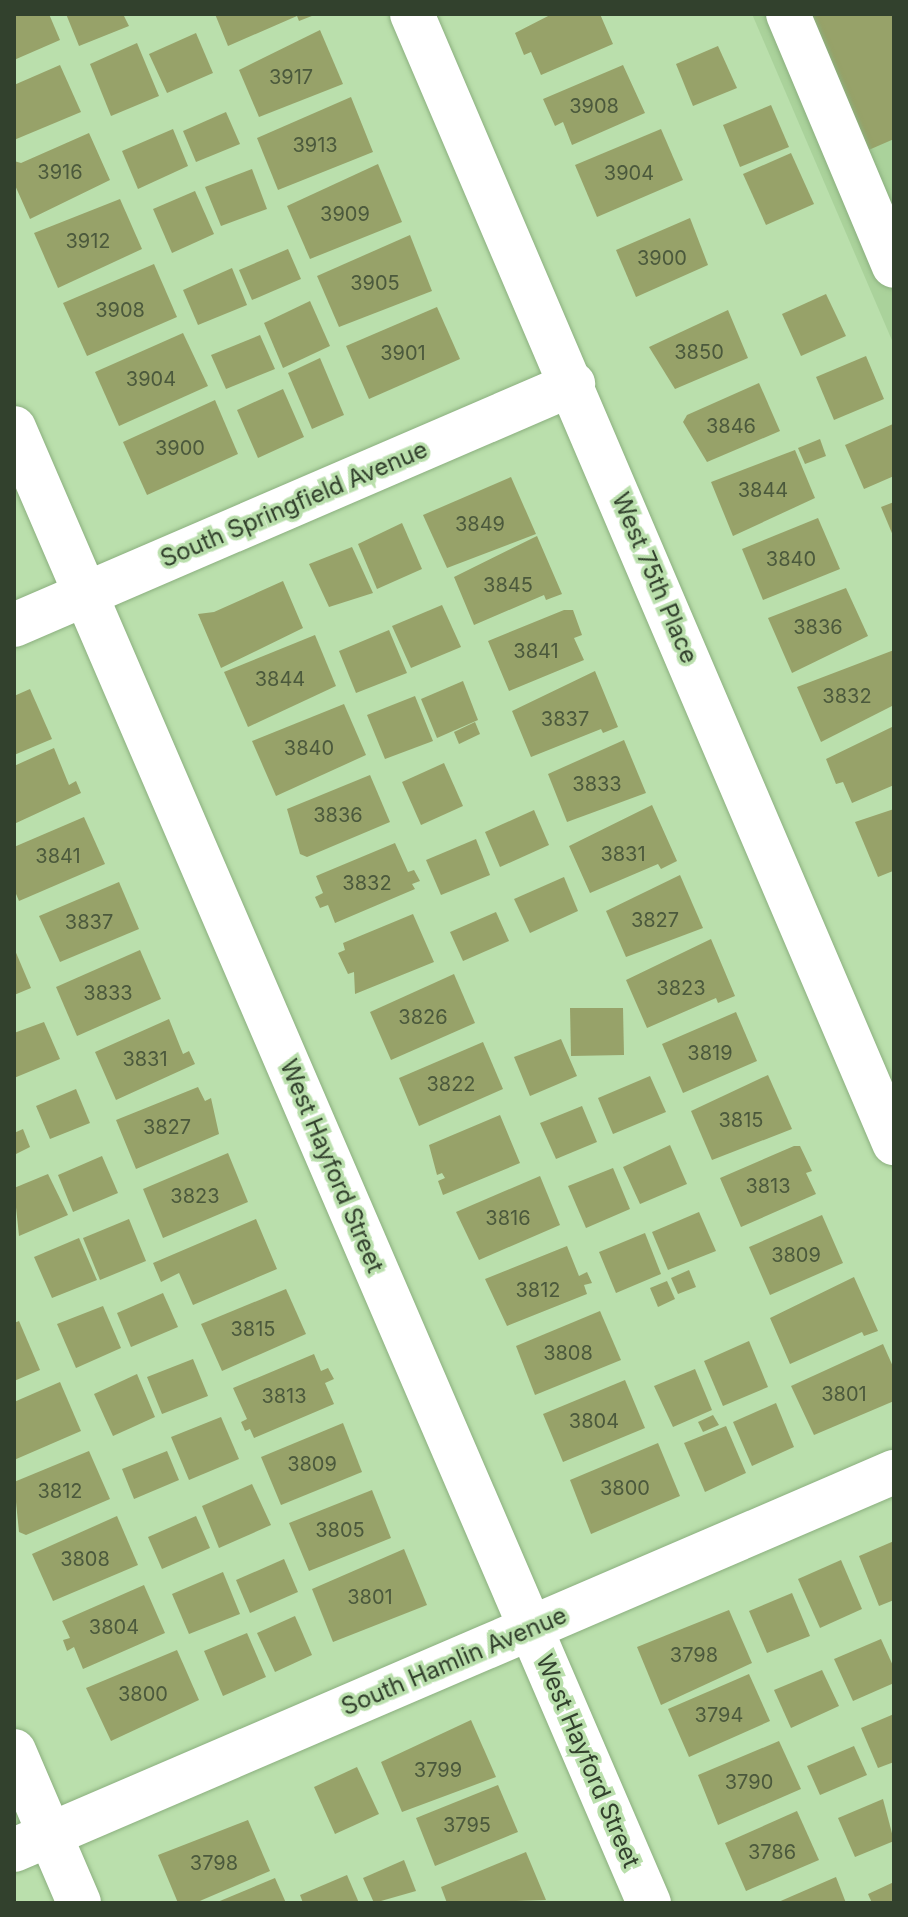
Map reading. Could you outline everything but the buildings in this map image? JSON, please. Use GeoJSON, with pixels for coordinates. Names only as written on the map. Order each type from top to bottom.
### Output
{"type":"FeatureCollection","features":[{"type":"Feature","properties":{"kind":"street","name":"West 75th Place"},"geometry":{"type":"LineString","coordinates":[[412,14],[573,384],[894,1143]]}},
{"type":"Feature","properties":{"kind":"street"},"geometry":{"type":"LineString","coordinates":[[788,14],[894,266]]}},
{"type":"Feature","properties":{"kind":"street","name":"South Springfield Avenue"},"geometry":{"type":"LineString","coordinates":[[14,625],[573,384]]}},
{"type":"Feature","properties":{"kind":"street","name":"West Hayford Street"},"geometry":{"type":"LineString","coordinates":[[14,428],[649,1903]]}},
{"type":"Feature","properties":{"kind":"street","name":"South Hamlin Avenue"},"geometry":{"type":"LineString","coordinates":[[32,1842],[894,1472]]}},
{"type":"Feature","properties":{"kind":"street"},"geometry":{"type":"LineString","coordinates":[[14,1751],[32,1842],[79,1903]]}},
{"type":"Feature","properties":{"kind":"shaded area"},"geometry":{"type":"Polygon","coordinates":[[[752,14],[894,14],[894,345],[752,14]]]}}]}
